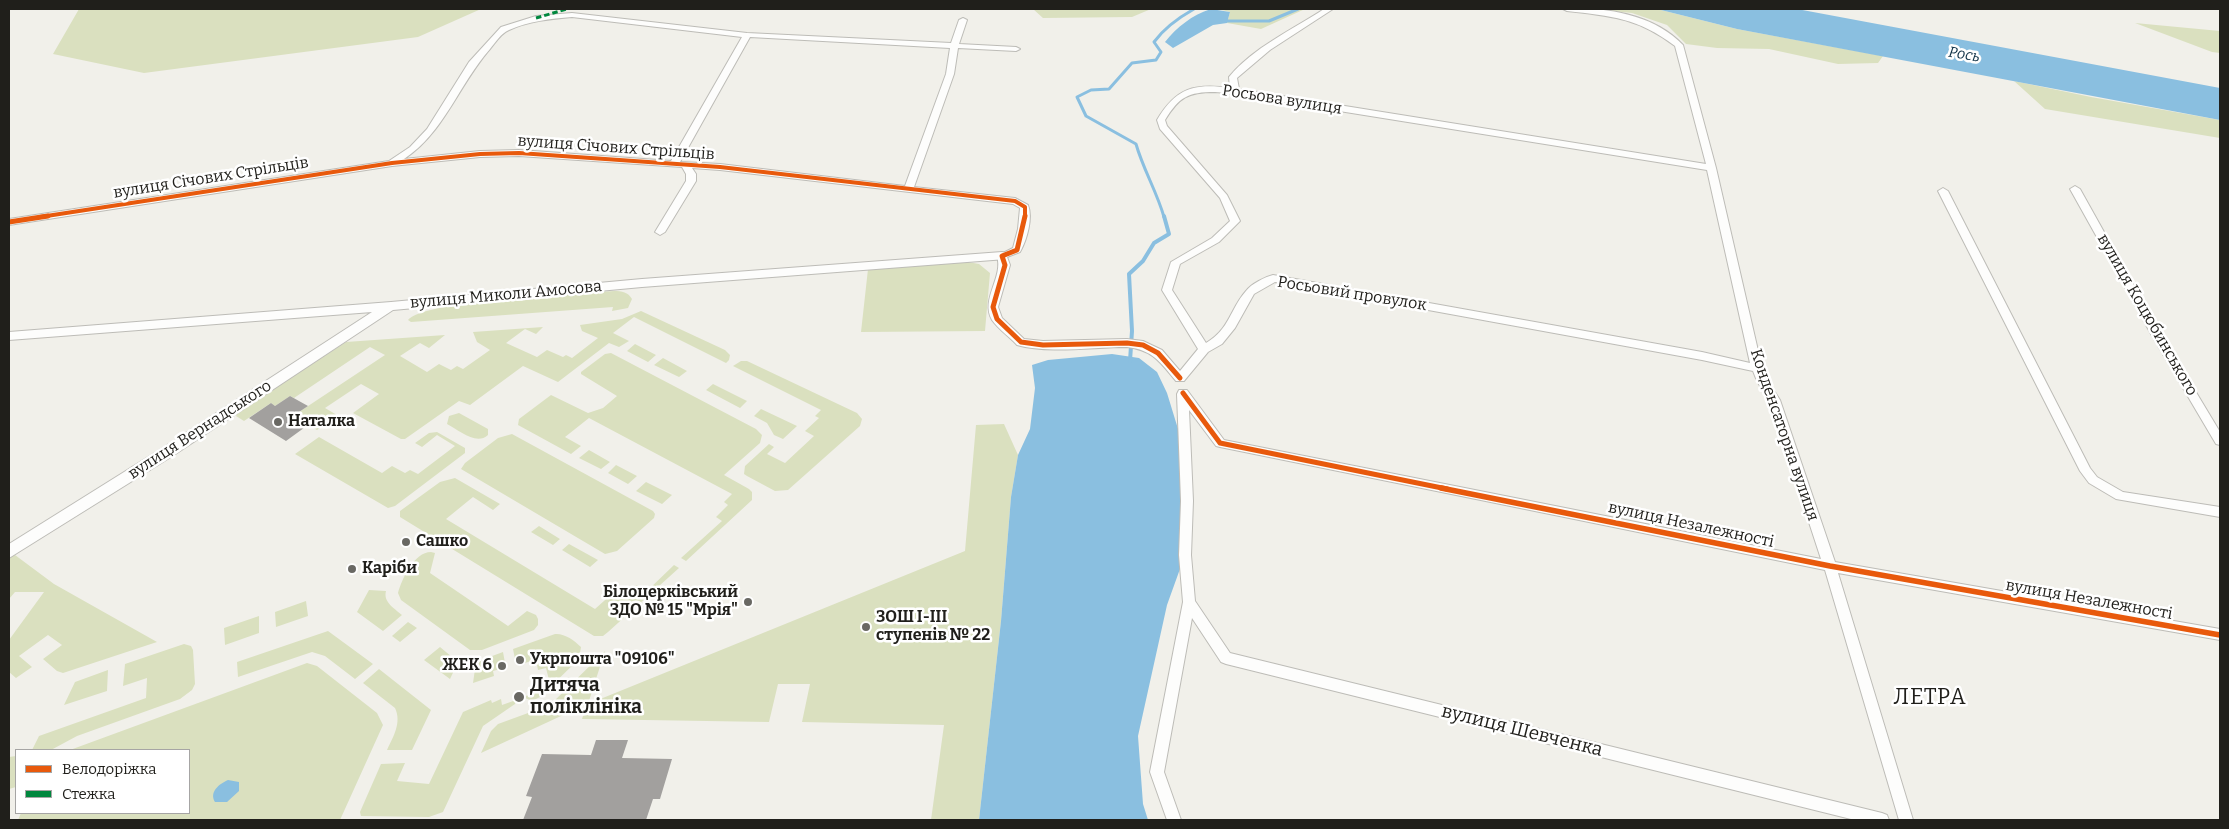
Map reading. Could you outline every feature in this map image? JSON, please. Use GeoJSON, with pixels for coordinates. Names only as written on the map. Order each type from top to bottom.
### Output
{"type":"FeatureCollection","features":[{"type":"Feature","properties":{"kind":"street"},"geometry":{"type":"LineString","coordinates":[[392,163],[413,149],[430,131],[472,64],[504,29],[567,9]]}},
{"type":"Feature","properties":{"kind":"street"},"geometry":{"type":"LineString","coordinates":[[1235,92],[1233,77],[1261,50],[1329,9]]}},
{"type":"Feature","properties":{"kind":"street","name":"Конденсаторна вулиця"},"geometry":{"type":"LineString","coordinates":[[1567,9],[1608,13],[1644,21],[1663,31],[1679,45],[1711,168],[1757,368],[1762,381],[1774,400],[1830,566],[1906,820]]}},
{"type":"Feature","properties":{"kind":"street"},"geometry":{"type":"LineString","coordinates":[[536,18],[572,15],[747,35],[1016,49]]}},
{"type":"Feature","properties":{"kind":"street"},"geometry":{"type":"LineString","coordinates":[[909,188],[950,74],[954,47],[963,20]]}},
{"type":"Feature","properties":{"kind":"street"},"geometry":{"type":"LineString","coordinates":[[674,164],[747,35]]}},
{"type":"Feature","properties":{"kind":"street","name":"Росьова вулиця"},"geometry":{"type":"LineString","coordinates":[[1204,349],[1167,290],[1176,262],[1214,243],[1227,233],[1235,221],[1224,197],[1163,127],[1161,120],[1169,106],[1179,96],[1190,90],[1227,90],[1711,168]]}},
{"type":"Feature","properties":{"kind":"street","name":"вулиця Січових Стрільців"},"geometry":{"type":"LineString","coordinates":[[9,222],[392,163],[480,154],[519,153],[685,164],[1015,201],[1025,207],[1026,215],[1020,243],[1018,250],[1002,256]]}},
{"type":"Feature","properties":{"kind":"street","name":"вулиця Січових Стрільців"},"geometry":{"type":"LineString","coordinates":[[660,232],[691,181],[691,174],[685,164]]}},
{"type":"Feature","properties":{"kind":"street","name":"вулиця Коцюбинського"},"geometry":{"type":"LineString","coordinates":[[2075,189],[2156,334],[2220,441]]}},
{"type":"Feature","properties":{"kind":"street"},"geometry":{"type":"LineString","coordinates":[[1943,191],[2086,471],[2093,480],[2120,496],[2220,512]]}},
{"type":"Feature","properties":{"kind":"street"},"geometry":{"type":"LineString","coordinates":[[1002,256],[1004,265],[993,307],[997,319],[1021,342],[1043,345],[1082,346],[1126,343],[1139,345],[1158,353],[1180,378],[1183,393],[1187,501],[1185,555],[1189,602],[1157,772],[1174,820]]}},
{"type":"Feature","properties":{"kind":"street","name":"вулиця Миколи Амосова"},"geometry":{"type":"LineString","coordinates":[[9,336],[390,306],[642,283],[1002,256]]}},
{"type":"Feature","properties":{"kind":"street","name":"Росьовий провулок"},"geometry":{"type":"LineString","coordinates":[[1180,378],[1204,349],[1218,341],[1231,326],[1250,292],[1274,278],[1702,356],[1757,368]]}},
{"type":"Feature","properties":{"kind":"street","name":"вулиця Вернадського"},"geometry":{"type":"LineString","coordinates":[[9,552],[169,451],[390,306]]}},
{"type":"Feature","properties":{"kind":"street","name":"вулиця Незалежності"},"geometry":{"type":"LineString","coordinates":[[1183,393],[1220,443],[1830,566],[2220,635]]}},
{"type":"Feature","properties":{"kind":"street","name":"вулиця Шевченка"},"geometry":{"type":"LineString","coordinates":[[1189,602],[1226,658],[1882,820]]}},
{"type":"Feature","properties":{"kind":"green space"},"geometry":{"type":"Polygon","coordinates":[[[79,9],[481,9],[418,37],[144,73],[53,54],[79,9]]]}},
{"type":"Feature","properties":{"kind":"green space"},"geometry":{"type":"Polygon","coordinates":[[[1033,9],[1151,9],[1132,17],[1043,18],[1033,9]]]}},
{"type":"Feature","properties":{"kind":"green space"},"geometry":{"type":"Polygon","coordinates":[[[1218,9],[1305,9],[1261,29],[1227,23],[1230,12],[1218,9]]]}},
{"type":"Feature","properties":{"kind":"green space"},"geometry":{"type":"Polygon","coordinates":[[[1592,9],[1657,9],[1737,29],[1883,56],[1878,63],[1838,64],[1769,49],[1717,48],[1686,44],[1667,25],[1632,13],[1592,9]]]}},
{"type":"Feature","properties":{"kind":"green space"},"geometry":{"type":"Polygon","coordinates":[[[2135,23],[2220,31],[2220,53],[2212,52],[2135,23]]]}},
{"type":"Feature","properties":{"kind":"green space"},"geometry":{"type":"Polygon","coordinates":[[[2014,81],[2220,120],[2220,138],[2045,109],[2014,81]]]}},
{"type":"Feature","properties":{"kind":"green space"},"geometry":{"type":"Polygon","coordinates":[[[968,262],[979,264],[990,273],[985,331],[861,332],[868,269],[968,262]]]}},
{"type":"Feature","properties":{"kind":"green space"},"geometry":{"type":"Polygon","coordinates":[[[614,291],[624,292],[629,295],[632,299],[628,308],[612,311],[613,307],[411,322],[408,320],[420,313],[442,307],[505,299],[614,291]]]}},
{"type":"Feature","properties":{"kind":"green space"},"geometry":{"type":"Polygon","coordinates":[[[641,311],[725,350],[730,355],[729,360],[726,363],[634,317],[613,333],[629,341],[619,347],[609,343],[558,382],[523,366],[470,405],[459,401],[405,439],[401,439],[353,413],[379,394],[361,384],[325,408],[354,425],[348,429],[332,420],[317,430],[293,416],[385,355],[370,347],[294,398],[290,396],[275,406],[271,403],[244,421],[236,416],[238,411],[346,342],[445,335],[429,348],[420,343],[400,356],[427,372],[439,364],[451,370],[457,366],[463,369],[490,350],[477,342],[473,332],[543,327],[536,334],[525,329],[506,343],[537,357],[547,350],[563,357],[566,355],[572,358],[598,338],[582,331],[580,325],[622,319],[641,311]]]}},
{"type":"Feature","properties":{"kind":"green space"},"geometry":{"type":"Polygon","coordinates":[[[635,344],[656,355],[648,362],[627,351],[635,344]]]}},
{"type":"Feature","properties":{"kind":"green space"},"geometry":{"type":"Polygon","coordinates":[[[611,353],[756,429],[762,435],[760,443],[724,475],[749,489],[752,492],[752,500],[686,561],[681,558],[722,521],[716,517],[728,505],[724,502],[732,494],[589,418],[565,437],[581,446],[571,454],[518,425],[519,419],[551,395],[588,413],[603,408],[617,396],[581,374],[581,372],[605,354],[611,353]]]}},
{"type":"Feature","properties":{"kind":"green space"},"geometry":{"type":"Polygon","coordinates":[[[663,358],[687,371],[679,377],[654,365],[663,358]]]}},
{"type":"Feature","properties":{"kind":"green space"},"geometry":{"type":"Polygon","coordinates":[[[741,361],[747,361],[857,413],[862,419],[860,426],[788,490],[775,491],[747,476],[744,474],[745,466],[769,444],[774,447],[767,454],[785,463],[814,436],[805,431],[819,418],[815,416],[821,410],[733,366],[741,361]]]}},
{"type":"Feature","properties":{"kind":"green space"},"geometry":{"type":"Polygon","coordinates":[[[713,384],[747,401],[740,408],[706,390],[713,384]]]}},
{"type":"Feature","properties":{"kind":"green space"},"geometry":{"type":"Polygon","coordinates":[[[761,409],[797,426],[783,439],[774,435],[767,423],[754,416],[761,409]]]}},
{"type":"Feature","properties":{"kind":"green space"},"geometry":{"type":"Polygon","coordinates":[[[459,413],[488,429],[488,435],[478,439],[473,438],[447,424],[449,416],[459,413]]]}},
{"type":"Feature","properties":{"kind":"green space"},"geometry":{"type":"Polygon","coordinates":[[[1004,424],[1018,455],[1011,497],[1001,621],[979,820],[931,820],[944,725],[802,722],[810,684],[778,684],[769,722],[582,719],[587,704],[481,753],[491,731],[498,724],[550,705],[605,651],[588,704],[965,551],[976,425],[1004,424]]]}},
{"type":"Feature","properties":{"kind":"green space"},"geometry":{"type":"Polygon","coordinates":[[[437,432],[465,448],[465,453],[395,506],[388,508],[295,454],[319,437],[382,473],[392,466],[405,473],[410,470],[418,474],[455,446],[437,435],[422,447],[415,443],[429,433],[437,432]]]}},
{"type":"Feature","properties":{"kind":"green space"},"geometry":{"type":"Polygon","coordinates":[[[512,434],[653,511],[655,514],[654,518],[617,551],[605,554],[461,469],[465,463],[498,438],[512,434]]]}},
{"type":"Feature","properties":{"kind":"green space"},"geometry":{"type":"Polygon","coordinates":[[[589,450],[610,462],[601,469],[579,458],[589,450]]]}},
{"type":"Feature","properties":{"kind":"green space"},"geometry":{"type":"Polygon","coordinates":[[[616,465],[637,476],[628,484],[608,473],[616,465]]]}},
{"type":"Feature","properties":{"kind":"green space"},"geometry":{"type":"Polygon","coordinates":[[[455,478],[500,504],[493,510],[473,497],[446,519],[595,609],[614,592],[623,597],[637,585],[647,591],[674,565],[679,568],[603,636],[594,636],[400,517],[400,511],[440,482],[455,478]]]}},
{"type":"Feature","properties":{"kind":"green space"},"geometry":{"type":"Polygon","coordinates":[[[646,482],[672,495],[662,504],[636,491],[646,482]]]}},
{"type":"Feature","properties":{"kind":"green space"},"geometry":{"type":"Polygon","coordinates":[[[539,526],[560,539],[553,545],[531,532],[539,526]]]}},
{"type":"Feature","properties":{"kind":"green space"},"geometry":{"type":"Polygon","coordinates":[[[569,544],[598,560],[590,567],[562,550],[569,544]]]}},
{"type":"Feature","properties":{"kind":"green space"},"geometry":{"type":"Polygon","coordinates":[[[431,552],[435,553],[430,573],[508,626],[527,611],[536,615],[538,625],[534,630],[482,650],[470,650],[401,600],[398,593],[402,581],[414,561],[419,556],[431,552]]]}},
{"type":"Feature","properties":{"kind":"green space"},"geometry":{"type":"Polygon","coordinates":[[[15,555],[54,584],[157,642],[63,673],[57,671],[43,659],[62,645],[48,635],[19,656],[32,667],[16,678],[9,672],[9,640],[44,592],[15,592],[9,599],[9,558],[15,555]]]}},
{"type":"Feature","properties":{"kind":"green space"},"geometry":{"type":"Polygon","coordinates":[[[369,590],[386,591],[385,595],[388,602],[402,615],[383,631],[357,612],[369,590]]]}},
{"type":"Feature","properties":{"kind":"green space"},"geometry":{"type":"Polygon","coordinates":[[[306,601],[308,616],[276,627],[275,612],[306,601]]]}},
{"type":"Feature","properties":{"kind":"green space"},"geometry":{"type":"Polygon","coordinates":[[[259,616],[259,633],[225,645],[224,628],[259,616]]]}},
{"type":"Feature","properties":{"kind":"green space"},"geometry":{"type":"Polygon","coordinates":[[[408,622],[417,628],[400,642],[392,636],[408,622]]]}},
{"type":"Feature","properties":{"kind":"green space"},"geometry":{"type":"Polygon","coordinates":[[[328,631],[373,664],[355,679],[325,656],[312,652],[238,677],[237,662],[328,631]]]}},
{"type":"Feature","properties":{"kind":"green space"},"geometry":{"type":"Polygon","coordinates":[[[555,634],[569,637],[581,647],[579,659],[540,697],[532,701],[523,697],[545,689],[544,683],[549,680],[546,668],[538,670],[537,665],[532,667],[531,661],[525,663],[523,657],[515,659],[513,649],[555,634]]]}},
{"type":"Feature","properties":{"kind":"green space"},"geometry":{"type":"Polygon","coordinates":[[[184,644],[191,646],[193,650],[195,684],[192,690],[180,699],[77,736],[53,749],[32,749],[39,736],[146,698],[147,678],[123,686],[125,664],[184,644]]]}},
{"type":"Feature","properties":{"kind":"green space"},"geometry":{"type":"Polygon","coordinates":[[[440,647],[458,662],[450,679],[424,660],[440,647]]]}},
{"type":"Feature","properties":{"kind":"green space"},"geometry":{"type":"Polygon","coordinates":[[[503,652],[505,663],[499,665],[500,669],[493,671],[494,676],[473,683],[476,662],[503,652]]]}},
{"type":"Feature","properties":{"kind":"green space"},"geometry":{"type":"Polygon","coordinates":[[[307,663],[317,666],[377,713],[383,725],[340,820],[18,820],[21,814],[190,814],[190,749],[73,749],[307,663]]]}},
{"type":"Feature","properties":{"kind":"green space"},"geometry":{"type":"Polygon","coordinates":[[[379,669],[431,710],[412,750],[387,750],[394,735],[398,719],[395,708],[363,683],[379,669]]]}},
{"type":"Feature","properties":{"kind":"green space"},"geometry":{"type":"Polygon","coordinates":[[[108,670],[107,691],[64,705],[75,682],[108,670]]]}},
{"type":"Feature","properties":{"kind":"green space"},"geometry":{"type":"Polygon","coordinates":[[[501,699],[502,705],[516,700],[515,704],[483,726],[443,812],[429,817],[361,816],[360,812],[381,764],[405,763],[397,781],[429,784],[463,712],[491,700],[492,703],[501,699]]]}},
{"type":"Feature","properties":{"kind":"green space"},"geometry":{"type":"Polygon","coordinates":[[[15,756],[15,787],[9,789],[9,757],[15,756]]]}},
{"type":"Feature","properties":{"kind":"water"},"geometry":{"type":"Polygon","coordinates":[[[1211,9],[1230,12],[1227,23],[1213,25],[1173,48],[1165,42],[1185,22],[1211,9]]]}},
{"type":"Feature","properties":{"kind":"water","name":"Рось"},"geometry":{"type":"Polygon","coordinates":[[[1657,9],[1797,9],[2220,88],[2220,120],[1737,29],[1657,9]]]}},
{"type":"Feature","properties":{"kind":"water"},"geometry":{"type":"Polygon","coordinates":[[[1112,354],[1139,358],[1157,372],[1167,393],[1186,455],[1185,555],[1167,605],[1138,736],[1143,804],[1148,820],[979,820],[1001,621],[1011,497],[1018,455],[1030,429],[1035,388],[1032,365],[1048,360],[1112,354]]]}},
{"type":"Feature","properties":{"kind":"water"},"geometry":{"type":"Polygon","coordinates":[[[228,780],[239,782],[239,791],[227,802],[215,802],[213,798],[214,792],[218,786],[228,780]]]}},
{"type":"Feature","properties":{"kind":"building","name":"Наталка"},"geometry":{"type":"Polygon","coordinates":[[[290,396],[308,406],[293,416],[308,425],[286,441],[249,418],[271,403],[275,406],[290,396]]]}},
{"type":"Feature","properties":{"kind":"building"},"geometry":{"type":"Polygon","coordinates":[[[596,740],[628,740],[622,758],[672,759],[660,799],[653,799],[646,820],[523,820],[532,797],[526,796],[542,754],[591,755],[596,740]]]}},
{"type":"Feature","properties":{"kind":"waterway"},"geometry":{"type":"LineString","coordinates":[[1164,217],[1136,144],[1086,116],[1077,97],[1091,90],[1109,89],[1132,63],[1156,60],[1161,52],[1154,42],[1172,23],[1194,9]]}},
{"type":"Feature","properties":{"kind":"waterway"},"geometry":{"type":"LineString","coordinates":[[1224,21],[1269,21],[1298,9]]}},
{"type":"Feature","properties":{"kind":"waterway"},"geometry":{"type":"LineString","coordinates":[[1130,361],[1132,331],[1129,274],[1143,261],[1154,243],[1169,234],[1164,216]]}},
{"type":"Feature","properties":{"kind":"marked path"},"geometry":{"type":"LineString","coordinates":[[536,18],[567,9]]}},
{"type":"Feature","properties":{"kind":"cycle path"},"geometry":{"type":"LineString","coordinates":[[9,222],[392,163],[480,154],[519,153],[720,167],[1015,201],[1025,207],[1024,223],[1017,250],[1002,256],[1005,265],[993,307],[997,319],[1021,342],[1043,345],[1127,343],[1143,345],[1158,353],[1180,378]]}},
{"type":"Feature","properties":{"kind":"cycle path"},"geometry":{"type":"LineString","coordinates":[[1183,393],[1220,443],[1830,566],[2220,635]]}},
{"type":"Feature","properties":{"kind":"place","name":"Наталка"},"geometry":{"type":"Point","coordinates":[278,422]}},
{"type":"Feature","properties":{"kind":"place","name":"Сашко"},"geometry":{"type":"Point","coordinates":[406,542]}},
{"type":"Feature","properties":{"kind":"place","name":"Каріби"},"geometry":{"type":"Point","coordinates":[352,569]}},
{"type":"Feature","properties":{"kind":"place","name":"Білоцерківський ЗДО № 15 \"Мрія\""},"geometry":{"type":"Point","coordinates":[748,602]}},
{"type":"Feature","properties":{"kind":"place","name":"ЗОШ І-ІІІ ступенів № 22"},"geometry":{"type":"Point","coordinates":[866,627]}},
{"type":"Feature","properties":{"kind":"place","name":"Укрпошта \"09106\""},"geometry":{"type":"Point","coordinates":[520,660]}},
{"type":"Feature","properties":{"kind":"place","name":"ЖЕК 6"},"geometry":{"type":"Point","coordinates":[502,666]}},
{"type":"Feature","properties":{"kind":"place","name":"Дитяча поліклініка"},"geometry":{"type":"Point","coordinates":[519,697]}},
{"type":"Feature","properties":{"kind":"district","name":"ЛЕТРА"},"geometry":{"type":"Point","coordinates":[1930,698]}}]}
